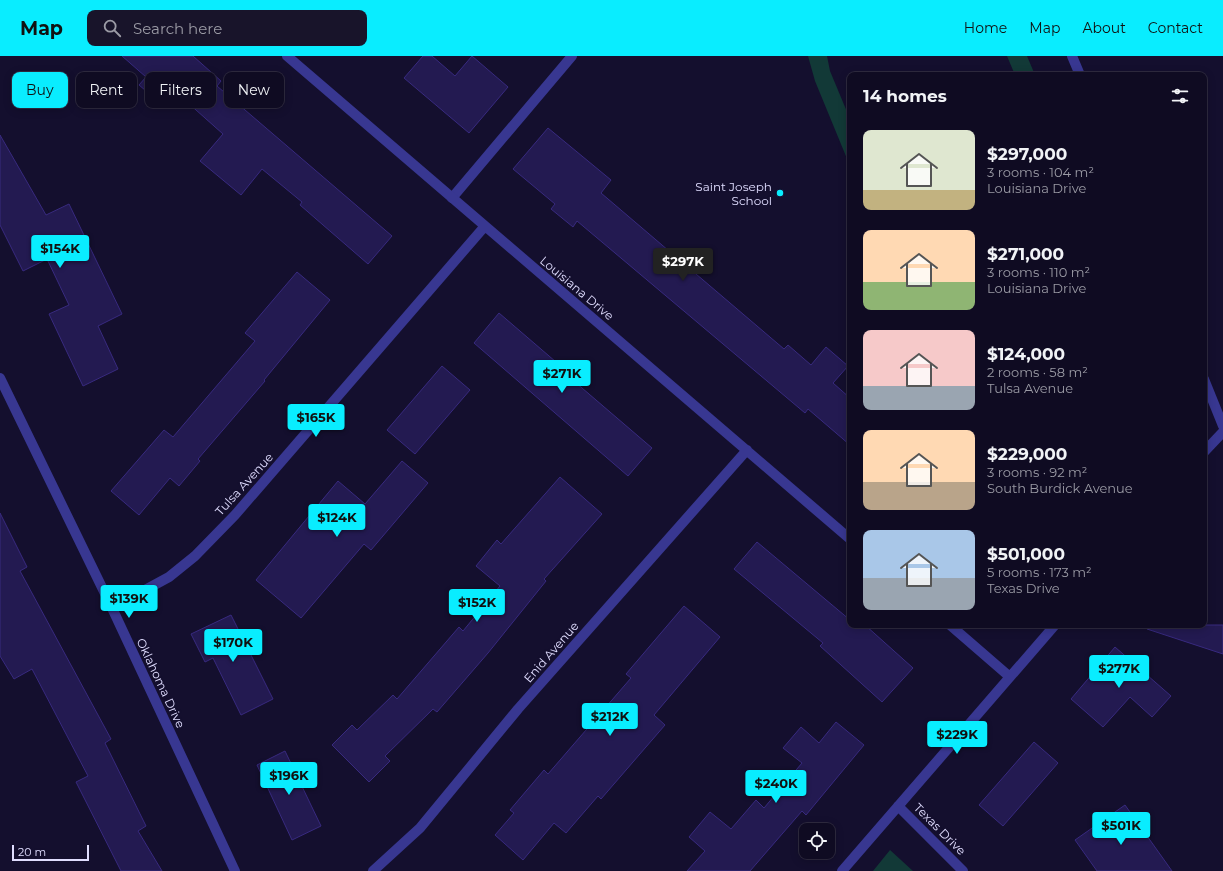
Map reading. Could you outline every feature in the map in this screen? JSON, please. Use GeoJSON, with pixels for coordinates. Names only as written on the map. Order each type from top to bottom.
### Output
{"type":"FeatureCollection","features":[{"type":"Feature","properties":{"kind":"street","name":"Louisiana Drive"},"geometry":{"type":"LineString","coordinates":[[287,56],[847,536]]}},
{"type":"Feature","properties":{"kind":"street"},"geometry":{"type":"LineString","coordinates":[[452,198],[572,56]]}},
{"type":"Feature","properties":{"kind":"street"},"geometry":{"type":"LineString","coordinates":[[1072,56],[1079,72]]}},
{"type":"Feature","properties":{"kind":"street","name":"Tulsa Avenue"},"geometry":{"type":"LineString","coordinates":[[112,608],[169,577],[195,556],[235,515],[485,226]]}},
{"type":"Feature","properties":{"kind":"street","name":"Oklahoma Drive"},"geometry":{"type":"LineString","coordinates":[[0,378],[112,608],[235,871]]}},
{"type":"Feature","properties":{"kind":"street"},"geometry":{"type":"LineString","coordinates":[[1207,386],[1223,426]]}},
{"type":"Feature","properties":{"kind":"street"},"geometry":{"type":"LineString","coordinates":[[1207,449],[1223,432]]}},
{"type":"Feature","properties":{"kind":"street","name":"Enid Avenue"},"geometry":{"type":"LineString","coordinates":[[373,871],[420,828],[518,709],[746,450]]}},
{"type":"Feature","properties":{"kind":"street"},"geometry":{"type":"LineString","coordinates":[[953,628],[1010,677]]}},
{"type":"Feature","properties":{"kind":"street"},"geometry":{"type":"LineString","coordinates":[[842,871],[1052,628]]}},
{"type":"Feature","properties":{"kind":"street","name":"Texas Drive"},"geometry":{"type":"LineString","coordinates":[[898,806],[963,871]]}},
{"type":"Feature","properties":{"kind":"green space"},"geometry":{"type":"Polygon","coordinates":[[[808,56],[827,56],[830,71],[847,112],[847,159],[815,81],[808,56]]]}},
{"type":"Feature","properties":{"kind":"green space"},"geometry":{"type":"Polygon","coordinates":[[[1007,56],[1027,56],[1034,72],[1014,72],[1007,56]]]}},
{"type":"Feature","properties":{"kind":"green space"},"geometry":{"type":"Polygon","coordinates":[[[890,850],[913,871],[873,871],[890,850]]]}},
{"type":"Feature","properties":{"kind":"building"},"geometry":{"type":"Polygon","coordinates":[[[122,56],[193,56],[211,72],[145,72],[145,76],[122,56]]]}},
{"type":"Feature","properties":{"kind":"building"},"geometry":{"type":"Polygon","coordinates":[[[423,56],[432,56],[455,76],[472,56],[508,87],[469,133],[404,78],[423,56]]]}},
{"type":"Feature","properties":{"kind":"building"},"geometry":{"type":"Polygon","coordinates":[[[216,77],[221,81],[217,86],[224,92],[224,108],[243,108],[392,236],[368,264],[300,205],[302,202],[262,169],[241,195],[200,161],[223,134],[194,108],[216,108],[216,77]]]}},
{"type":"Feature","properties":{"kind":"building"},"geometry":{"type":"Polygon","coordinates":[[[145,78],[145,90],[139,85],[145,78]]]}},
{"type":"Feature","properties":{"kind":"building"},"geometry":{"type":"Polygon","coordinates":[[[548,128],[611,180],[601,193],[784,349],[788,345],[811,365],[826,347],[847,365],[847,367],[833,383],[847,395],[847,442],[808,409],[805,413],[577,221],[573,227],[551,209],[555,204],[513,169],[548,128]]]}},
{"type":"Feature","properties":{"kind":"building"},"geometry":{"type":"Polygon","coordinates":[[[0,135],[46,215],[69,204],[122,314],[98,326],[118,369],[83,386],[49,314],[69,305],[47,259],[23,271],[0,225],[0,135]]]}},
{"type":"Feature","properties":{"kind":"building"},"geometry":{"type":"Polygon","coordinates":[[[297,272],[330,300],[264,380],[265,381],[198,459],[200,461],[179,486],[170,478],[139,515],[111,491],[164,430],[173,437],[255,341],[245,333],[297,272]]]}},
{"type":"Feature","properties":{"kind":"building"},"geometry":{"type":"Polygon","coordinates":[[[499,313],[563,368],[561,370],[652,448],[628,476],[474,343],[499,313]]]}},
{"type":"Feature","properties":{"kind":"building"},"geometry":{"type":"Polygon","coordinates":[[[442,366],[470,390],[415,454],[387,430],[442,366]]]}},
{"type":"Feature","properties":{"kind":"building"},"geometry":{"type":"Polygon","coordinates":[[[402,461],[428,483],[371,550],[364,544],[301,618],[256,580],[338,481],[365,504],[402,461]]]}},
{"type":"Feature","properties":{"kind":"building"},"geometry":{"type":"Polygon","coordinates":[[[560,477],[602,514],[544,579],[546,581],[488,653],[437,712],[433,709],[385,756],[390,761],[369,782],[332,745],[352,725],[357,730],[393,695],[397,699],[459,627],[463,631],[500,586],[476,566],[497,540],[501,544],[560,477]]]}},
{"type":"Feature","properties":{"kind":"building"},"geometry":{"type":"Polygon","coordinates":[[[0,513],[27,567],[20,571],[111,739],[105,743],[146,826],[138,831],[162,871],[121,871],[76,782],[88,776],[32,669],[14,679],[0,656],[0,513]]]}},
{"type":"Feature","properties":{"kind":"building"},"geometry":{"type":"Polygon","coordinates":[[[757,542],[847,617],[847,628],[868,628],[913,668],[882,702],[820,646],[823,643],[734,569],[757,542]]]}},
{"type":"Feature","properties":{"kind":"building"},"geometry":{"type":"Polygon","coordinates":[[[684,606],[720,637],[654,715],[665,725],[601,799],[598,796],[566,833],[554,823],[523,860],[495,835],[514,813],[510,810],[544,770],[548,774],[631,678],[626,674],[684,606]]]}},
{"type":"Feature","properties":{"kind":"building"},"geometry":{"type":"Polygon","coordinates":[[[231,615],[273,699],[241,715],[213,658],[205,662],[191,634],[231,615]]]}},
{"type":"Feature","properties":{"kind":"building"},"geometry":{"type":"Polygon","coordinates":[[[1207,625],[1223,625],[1223,654],[1147,629],[1207,628],[1207,625]]]}},
{"type":"Feature","properties":{"kind":"building"},"geometry":{"type":"Polygon","coordinates":[[[1115,647],[1171,696],[1152,717],[1130,697],[1103,727],[1071,699],[1115,647]]]}},
{"type":"Feature","properties":{"kind":"building"},"geometry":{"type":"Polygon","coordinates":[[[836,722],[864,745],[806,815],[802,811],[750,871],[687,871],[705,851],[689,837],[710,812],[731,829],[756,800],[764,808],[802,763],[783,748],[801,727],[819,743],[836,722]]]}},
{"type":"Feature","properties":{"kind":"building"},"geometry":{"type":"Polygon","coordinates":[[[1034,742],[1058,763],[1003,826],[979,805],[1034,742]]]}},
{"type":"Feature","properties":{"kind":"building"},"geometry":{"type":"Polygon","coordinates":[[[285,751],[321,826],[292,840],[257,765],[285,751]]]}},
{"type":"Feature","properties":{"kind":"building"},"geometry":{"type":"Polygon","coordinates":[[[1125,805],[1172,871],[1097,871],[1075,840],[1125,805]]]}},
{"type":"Feature","properties":{"kind":"place","name":"Saint Joseph School"},"geometry":{"type":"Point","coordinates":[780,193]}}]}
